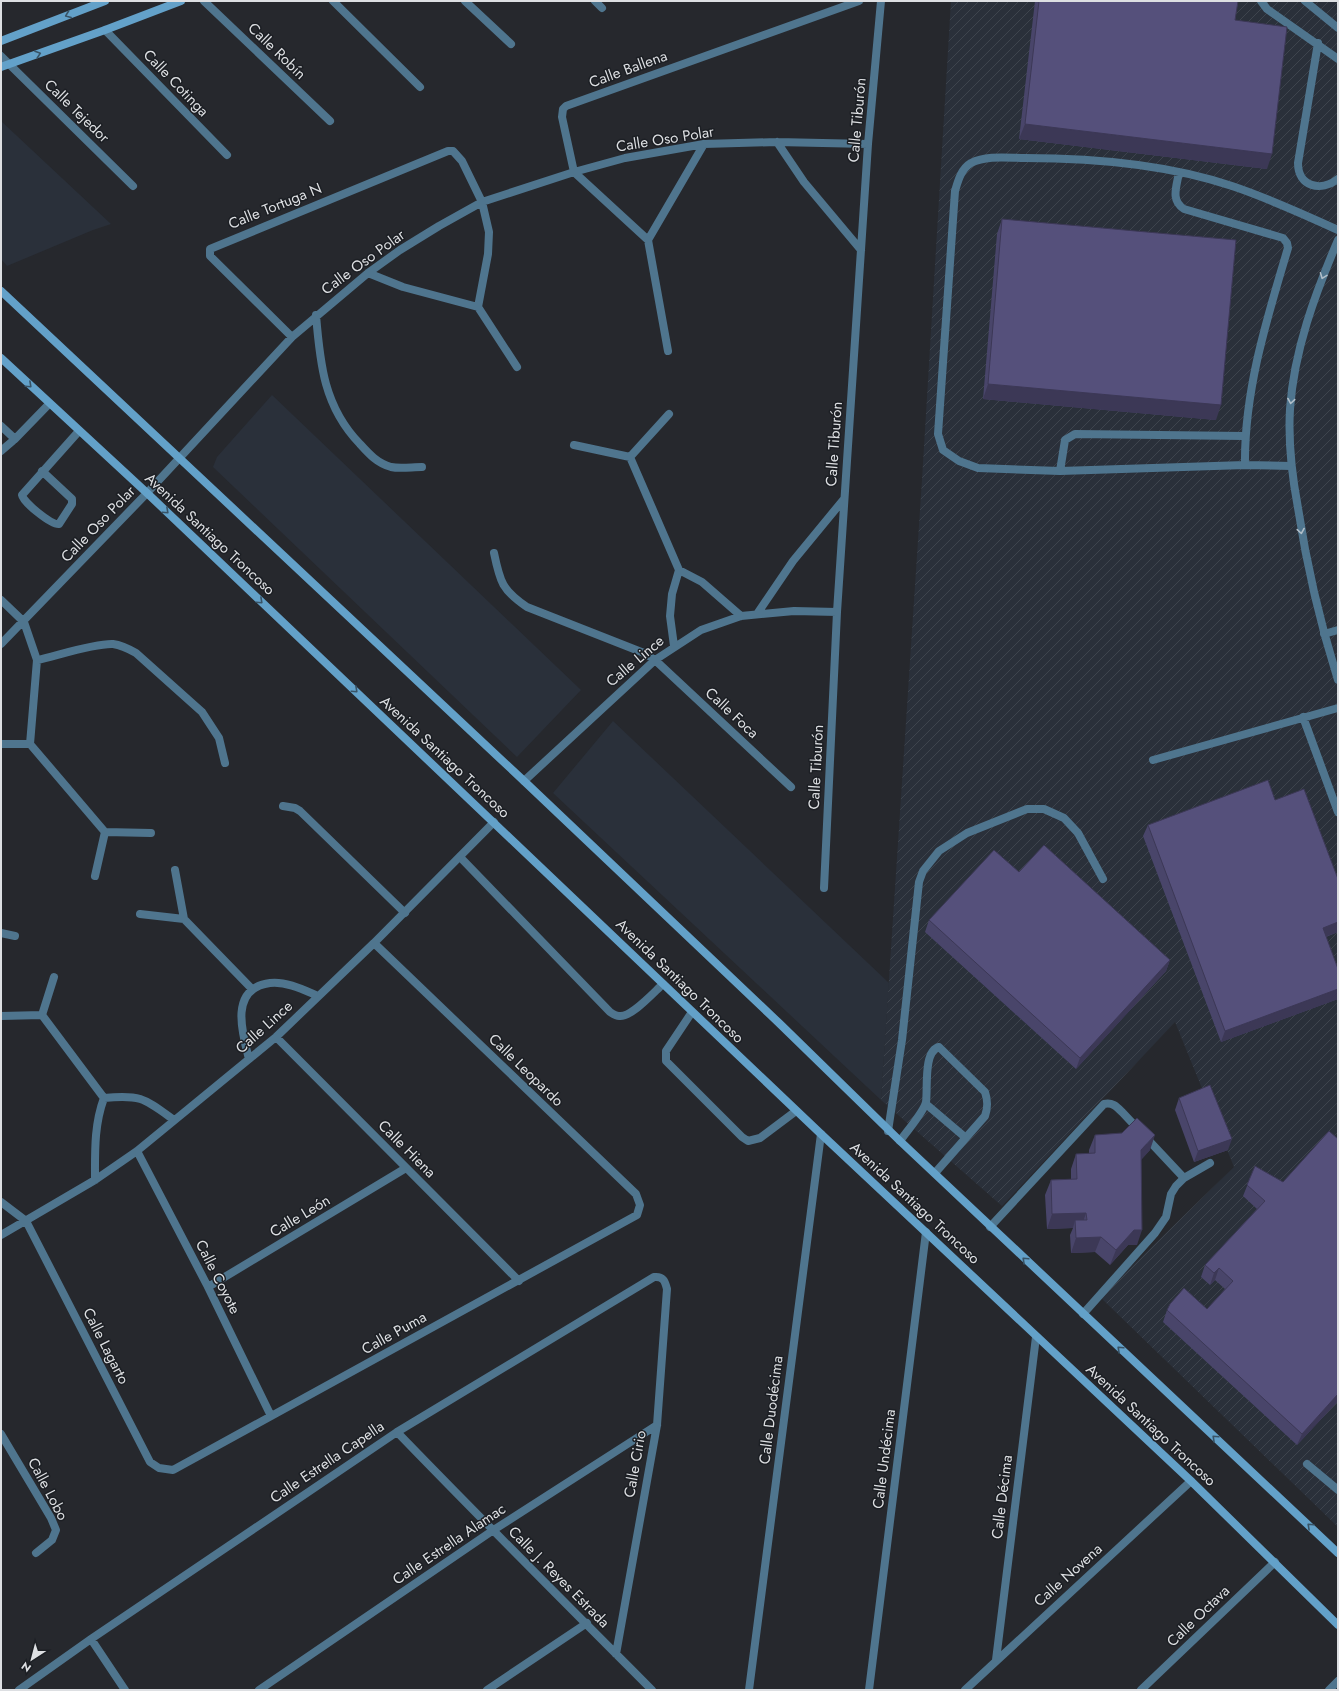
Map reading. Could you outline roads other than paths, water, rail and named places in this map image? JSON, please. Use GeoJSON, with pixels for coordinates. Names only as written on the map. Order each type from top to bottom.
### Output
{"type":"FeatureCollection","features":[{"type":"Feature","properties":{"kind":"main road"},"geometry":{"type":"LineString","coordinates":[[1,41],[105,1]]}},
{"type":"Feature","properties":{"kind":"main road"},"geometry":{"type":"LineString","coordinates":[[1,67],[105,30],[180,1]]}},
{"type":"Feature","properties":{"kind":"main road"},"geometry":{"type":"LineString","coordinates":[[1,291],[524,781],[779,1023],[900,1142],[1338,1553]]}},
{"type":"Feature","properties":{"kind":"main road","name":"Avenida Santiago Troncoso"},"geometry":{"type":"LineString","coordinates":[[1,358],[147,493],[796,1111],[1191,1481],[1338,1624]]}},
{"type":"Feature","properties":{"kind":"main road"},"geometry":{"type":"LineString","coordinates":[[1321,1537],[1338,1545]]}},
{"type":"Feature","properties":{"kind":"street","name":"Calle Robín"},"geometry":{"type":"LineString","coordinates":[[204,1],[330,121]]}},
{"type":"Feature","properties":{"kind":"street"},"geometry":{"type":"LineString","coordinates":[[333,1],[420,87]]}},
{"type":"Feature","properties":{"kind":"street"},"geometry":{"type":"LineString","coordinates":[[465,1],[511,44]]}},
{"type":"Feature","properties":{"kind":"street"},"geometry":{"type":"LineString","coordinates":[[595,1],[602,8]]}},
{"type":"Feature","properties":{"kind":"street","name":"Calle Ballena"},"geometry":{"type":"LineString","coordinates":[[574,172],[561,113],[566,106],[859,1]]}},
{"type":"Feature","properties":{"kind":"street","name":"Calle Tiburón"},"geometry":{"type":"LineString","coordinates":[[824,888],[844,499],[868,144],[881,1]]}},
{"type":"Feature","properties":{"kind":"street"},"geometry":{"type":"LineString","coordinates":[[1261,1],[1267,9],[1318,43],[1338,59]]}},
{"type":"Feature","properties":{"kind":"street"},"geometry":{"type":"LineString","coordinates":[[1305,1],[1338,28]]}},
{"type":"Feature","properties":{"kind":"street","name":"Calle Cotinga"},"geometry":{"type":"LineString","coordinates":[[105,30],[227,155]]}},
{"type":"Feature","properties":{"kind":"street"},"geometry":{"type":"LineString","coordinates":[[1318,43],[1298,173],[1305,181],[1315,186],[1330,185],[1338,179]]}},
{"type":"Feature","properties":{"kind":"street","name":"Calle Tejedor"},"geometry":{"type":"LineString","coordinates":[[1,56],[133,186]]}},
{"type":"Feature","properties":{"kind":"street"},"geometry":{"type":"LineString","coordinates":[[777,142],[804,182],[861,250]]}},
{"type":"Feature","properties":{"kind":"street","name":"Calle Oso Polar"},"geometry":{"type":"LineString","coordinates":[[1,644],[24,622],[147,493],[292,337],[316,315],[368,273],[400,250],[482,202],[574,172],[625,158],[704,144],[777,142],[868,144]]}},
{"type":"Feature","properties":{"kind":"street"},"geometry":{"type":"LineString","coordinates":[[648,240],[704,144]]}},
{"type":"Feature","properties":{"kind":"street","name":"Calle Tortuga N"},"geometry":{"type":"LineString","coordinates":[[292,337],[210,256],[210,249],[448,151],[453,151],[462,161],[482,202]]}},
{"type":"Feature","properties":{"kind":"street"},"geometry":{"type":"LineString","coordinates":[[1291,466],[1245,465],[1060,471],[978,468],[959,462],[943,450],[938,434],[955,191],[960,174],[970,164],[989,158],[1072,158],[1135,164],[1179,172],[1231,186],[1295,210],[1338,230]]}},
{"type":"Feature","properties":{"kind":"street"},"geometry":{"type":"LineString","coordinates":[[574,172],[648,240],[668,350]]}},
{"type":"Feature","properties":{"kind":"street"},"geometry":{"type":"LineString","coordinates":[[1179,172],[1175,196],[1176,202],[1184,209],[1283,238],[1287,243],[1288,248],[1266,320],[1244,436],[1245,465]]}},
{"type":"Feature","properties":{"kind":"street"},"geometry":{"type":"LineString","coordinates":[[478,307],[488,254],[489,232],[482,202]]}},
{"type":"Feature","properties":{"kind":"street"},"geometry":{"type":"LineString","coordinates":[[1338,240],[1311,308],[1298,359],[1290,409],[1291,466],[1304,549],[1324,634],[1338,680]]}},
{"type":"Feature","properties":{"kind":"street"},"geometry":{"type":"LineString","coordinates":[[368,273],[418,292],[478,307],[517,367]]}},
{"type":"Feature","properties":{"kind":"street"},"geometry":{"type":"LineString","coordinates":[[316,315],[320,361],[330,400],[347,431],[375,460],[392,467],[422,467]]}},
{"type":"Feature","properties":{"kind":"street"},"geometry":{"type":"LineString","coordinates":[[1,451],[15,439],[49,404]]}},
{"type":"Feature","properties":{"kind":"street"},"geometry":{"type":"LineString","coordinates":[[630,456],[669,414]]}},
{"type":"Feature","properties":{"kind":"street"},"geometry":{"type":"LineString","coordinates":[[1,426],[15,439]]}},
{"type":"Feature","properties":{"kind":"street"},"geometry":{"type":"LineString","coordinates":[[42,471],[72,499],[72,504],[59,524],[52,524],[22,497],[24,491],[42,471],[79,431]]}},
{"type":"Feature","properties":{"kind":"street"},"geometry":{"type":"LineString","coordinates":[[1060,471],[1065,440],[1075,434],[1244,436]]}},
{"type":"Feature","properties":{"kind":"street"},"geometry":{"type":"LineString","coordinates":[[574,445],[630,456]]}},
{"type":"Feature","properties":{"kind":"street"},"geometry":{"type":"LineString","coordinates":[[630,456],[679,570],[702,582],[741,616]]}},
{"type":"Feature","properties":{"kind":"street"},"geometry":{"type":"LineString","coordinates":[[757,614],[793,561],[844,499]]}},
{"type":"Feature","properties":{"kind":"street","name":"Calle Foca"},"geometry":{"type":"LineString","coordinates":[[494,554],[498,576],[510,595],[527,606],[644,653],[655,660],[791,787]]}},
{"type":"Feature","properties":{"kind":"street"},"geometry":{"type":"LineString","coordinates":[[674,646],[670,616],[672,594],[679,570]]}},
{"type":"Feature","properties":{"kind":"street"},"geometry":{"type":"LineString","coordinates":[[1,600],[24,622],[36,660],[30,744],[105,832],[151,834]]}},
{"type":"Feature","properties":{"kind":"street","name":"Calle Lince"},"geometry":{"type":"LineString","coordinates":[[524,781],[655,660],[674,646],[701,630],[741,616],[794,611],[837,612]]}},
{"type":"Feature","properties":{"kind":"street"},"geometry":{"type":"LineString","coordinates":[[1324,634],[1338,630]]}},
{"type":"Feature","properties":{"kind":"street"},"geometry":{"type":"LineString","coordinates":[[36,660],[101,645],[113,644],[136,653],[202,712],[219,738],[226,763]]}},
{"type":"Feature","properties":{"kind":"street"},"geometry":{"type":"LineString","coordinates":[[1153,760],[1338,708]]}},
{"type":"Feature","properties":{"kind":"street"},"geometry":{"type":"LineString","coordinates":[[1303,717],[1338,812]]}},
{"type":"Feature","properties":{"kind":"street"},"geometry":{"type":"LineString","coordinates":[[1,744],[30,744]]}},
{"type":"Feature","properties":{"kind":"street"},"geometry":{"type":"LineString","coordinates":[[283,806],[295,808],[300,811],[405,913]]}},
{"type":"Feature","properties":{"kind":"street"},"geometry":{"type":"LineString","coordinates":[[888,1130],[902,1040],[919,882],[923,871],[930,861],[939,851],[967,833],[1027,809],[1044,809],[1064,818],[1078,833],[1103,879]]}},
{"type":"Feature","properties":{"kind":"street","name":"Calle Lince"},"geometry":{"type":"LineString","coordinates":[[1,1235],[95,1180],[136,1151],[276,1037],[405,913],[494,822]]}},
{"type":"Feature","properties":{"kind":"street"},"geometry":{"type":"LineString","coordinates":[[95,876],[105,832]]}},
{"type":"Feature","properties":{"kind":"street"},"geometry":{"type":"LineString","coordinates":[[460,857],[610,1012],[618,1016],[625,1016],[632,1012],[663,984]]}},
{"type":"Feature","properties":{"kind":"street"},"geometry":{"type":"LineString","coordinates":[[175,870],[184,919],[252,989]]}},
{"type":"Feature","properties":{"kind":"street"},"geometry":{"type":"LineString","coordinates":[[140,914],[184,919]]}},
{"type":"Feature","properties":{"kind":"street"},"geometry":{"type":"LineString","coordinates":[[1,933],[16,936]]}},
{"type":"Feature","properties":{"kind":"street","name":"Calle Leopardo"},"geometry":{"type":"LineString","coordinates":[[374,943],[636,1194],[640,1205],[637,1215],[628,1221]]}},
{"type":"Feature","properties":{"kind":"street"},"geometry":{"type":"LineString","coordinates":[[42,1015],[54,977]]}},
{"type":"Feature","properties":{"kind":"street"},"geometry":{"type":"LineString","coordinates":[[248,1059],[240,1015],[244,1001],[252,989],[270,983],[288,985],[318,996]]}},
{"type":"Feature","properties":{"kind":"street"},"geometry":{"type":"LineString","coordinates":[[692,1012],[666,1051],[666,1061],[742,1137],[748,1141],[760,1138],[796,1111]]}},
{"type":"Feature","properties":{"kind":"street"},"geometry":{"type":"LineString","coordinates":[[1,1016],[42,1015]]}},
{"type":"Feature","properties":{"kind":"street"},"geometry":{"type":"LineString","coordinates":[[42,1015],[104,1098]]}},
{"type":"Feature","properties":{"kind":"street","name":"Calle Hiena"},"geometry":{"type":"LineString","coordinates":[[276,1037],[518,1281]]}},
{"type":"Feature","properties":{"kind":"street"},"geometry":{"type":"LineString","coordinates":[[900,1142],[926,1104],[928,1062],[932,1051],[939,1047],[985,1092],[988,1101],[985,1116],[935,1174]]}},
{"type":"Feature","properties":{"kind":"street"},"geometry":{"type":"LineString","coordinates":[[104,1098],[126,1096],[148,1100],[174,1120]]}},
{"type":"Feature","properties":{"kind":"street"},"geometry":{"type":"LineString","coordinates":[[95,1180],[96,1131],[98,1114],[104,1098]]}},
{"type":"Feature","properties":{"kind":"street"},"geometry":{"type":"LineString","coordinates":[[990,1227],[1104,1104],[1107,1103],[1113,1104],[1123,1113],[1184,1178]]}},
{"type":"Feature","properties":{"kind":"street"},"geometry":{"type":"LineString","coordinates":[[926,1104],[966,1138]]}},
{"type":"Feature","properties":{"kind":"street","name":"Calle Duodécima"},"geometry":{"type":"LineString","coordinates":[[749,1690],[821,1134]]}},
{"type":"Feature","properties":{"kind":"street","name":"Calle Coyote"},"geometry":{"type":"LineString","coordinates":[[136,1151],[208,1287],[271,1416]]}},
{"type":"Feature","properties":{"kind":"street"},"geometry":{"type":"LineString","coordinates":[[1083,1314],[1155,1232],[1166,1217],[1171,1194],[1184,1178],[1210,1163]]}},
{"type":"Feature","properties":{"kind":"street","name":"Calle León"},"geometry":{"type":"LineString","coordinates":[[208,1287],[406,1168]]}},
{"type":"Feature","properties":{"kind":"street"},"geometry":{"type":"LineString","coordinates":[[1,1202],[26,1221]]}},
{"type":"Feature","properties":{"kind":"street","name":"Calle Lagarto"},"geometry":{"type":"LineString","coordinates":[[26,1221],[150,1462],[159,1468],[173,1470]]}},
{"type":"Feature","properties":{"kind":"street","name":"Calle Puma"},"geometry":{"type":"LineString","coordinates":[[173,1470],[628,1221]]}},
{"type":"Feature","properties":{"kind":"street","name":"Calle Undécima"},"geometry":{"type":"LineString","coordinates":[[869,1690],[926,1232]]}},
{"type":"Feature","properties":{"kind":"street","name":"Calle Estrella Capella"},"geometry":{"type":"LineString","coordinates":[[19,1690],[91,1639],[397,1432],[654,1277],[662,1278]]}},
{"type":"Feature","properties":{"kind":"street","name":"Calle Cirio"},"geometry":{"type":"LineString","coordinates":[[616,1654],[657,1425],[667,1289],[662,1278]]}},
{"type":"Feature","properties":{"kind":"street","name":"Calle Décima"},"geometry":{"type":"LineString","coordinates":[[996,1660],[1036,1337]]}},
{"type":"Feature","properties":{"kind":"street","name":"Calle Estrella Alamac"},"geometry":{"type":"LineString","coordinates":[[260,1690],[492,1531],[657,1425]]}},
{"type":"Feature","properties":{"kind":"street","name":"Calle J. Reyes Estrada"},"geometry":{"type":"LineString","coordinates":[[397,1432],[492,1531],[587,1623],[652,1690]]}},
{"type":"Feature","properties":{"kind":"street","name":"Calle Lobo"},"geometry":{"type":"LineString","coordinates":[[1,1434],[51,1518],[56,1530],[52,1540],[36,1553]]}},
{"type":"Feature","properties":{"kind":"street"},"geometry":{"type":"LineString","coordinates":[[1307,1464],[1338,1490]]}},
{"type":"Feature","properties":{"kind":"street","name":"Calle Novena"},"geometry":{"type":"LineString","coordinates":[[965,1690],[1191,1481]]}},
{"type":"Feature","properties":{"kind":"street","name":"Calle Octava"},"geometry":{"type":"LineString","coordinates":[[1141,1690],[1275,1562]]}},
{"type":"Feature","properties":{"kind":"street"},"geometry":{"type":"LineString","coordinates":[[487,1690],[587,1623]]}},
{"type":"Feature","properties":{"kind":"street"},"geometry":{"type":"LineString","coordinates":[[91,1639],[125,1690]]}},
{"type":"Feature","properties":{"kind":"street"},"geometry":{"type":"LineString","coordinates":[[1329,1690],[1338,1681]]}}]}
